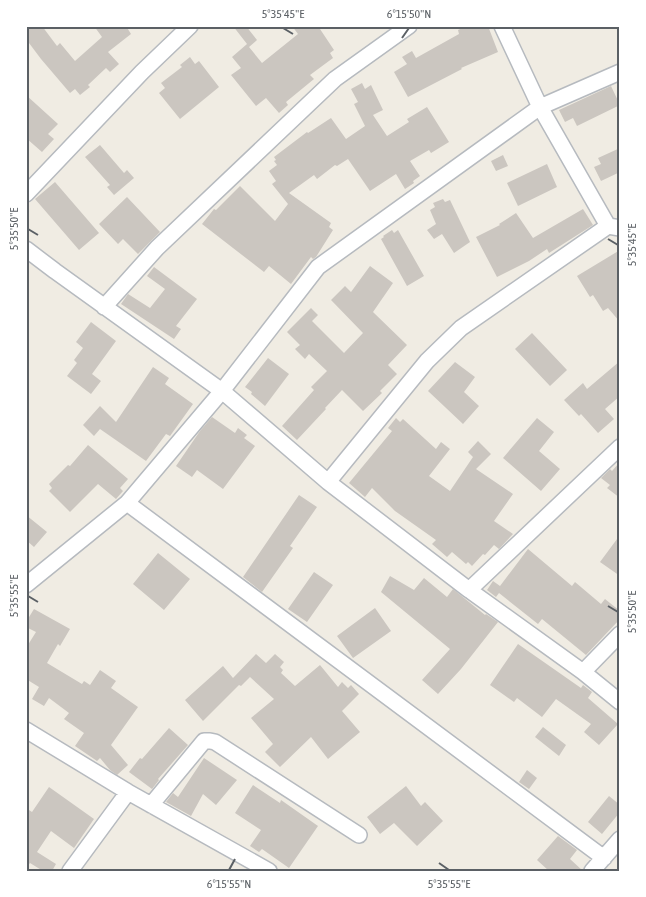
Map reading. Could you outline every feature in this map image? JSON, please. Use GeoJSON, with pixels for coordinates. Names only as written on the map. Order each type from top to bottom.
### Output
{"type":"FeatureCollection","features":[{"type":"Feature","properties":{"kind":"street"},"geometry":{"type":"LineString","coordinates":[[26,194],[142,72],[190,26]]}},
{"type":"Feature","properties":{"kind":"street"},"geometry":{"type":"LineString","coordinates":[[104,307],[156,248],[335,79],[409,26]]}},
{"type":"Feature","properties":{"kind":"street"},"geometry":{"type":"LineString","coordinates":[[328,482],[427,361],[461,328],[614,227],[540,107],[502,26]]}},
{"type":"Feature","properties":{"kind":"street"},"geometry":{"type":"LineString","coordinates":[[26,585],[127,503],[222,391],[318,267],[540,107],[620,72]]}},
{"type":"Feature","properties":{"kind":"street"},"geometry":{"type":"LineString","coordinates":[[26,249],[222,391],[328,482],[470,590],[583,672],[620,702]]}},
{"type":"Feature","properties":{"kind":"street"},"geometry":{"type":"LineString","coordinates":[[470,590],[620,447]]}},
{"type":"Feature","properties":{"kind":"street"},"geometry":{"type":"LineString","coordinates":[[127,503],[604,858]]}},
{"type":"Feature","properties":{"kind":"street"},"geometry":{"type":"LineString","coordinates":[[583,672],[620,634]]}},
{"type":"Feature","properties":{"kind":"street"},"geometry":{"type":"LineString","coordinates":[[26,730],[128,792],[269,871]]}},
{"type":"Feature","properties":{"kind":"street"},"geometry":{"type":"LineString","coordinates":[[151,805],[204,742],[210,741],[215,742],[359,835]]}},
{"type":"Feature","properties":{"kind":"street"},"geometry":{"type":"LineString","coordinates":[[70,871],[128,792]]}},
{"type":"Feature","properties":{"kind":"street"},"geometry":{"type":"LineString","coordinates":[[592,871],[620,840]]}},
{"type":"Feature","properties":{"kind":"building"},"geometry":{"type":"Polygon","coordinates":[[[26,26],[42,26],[57,46],[60,43],[75,61],[102,37],[94,26],[126,26],[131,34],[108,52],[119,64],[110,72],[106,68],[88,85],[90,87],[80,95],[75,89],[70,93],[41,59],[26,39],[26,26]]]}},
{"type":"Feature","properties":{"kind":"building"},"geometry":{"type":"Polygon","coordinates":[[[233,26],[246,26],[257,40],[249,47],[262,63],[298,34],[292,26],[318,26],[334,50],[330,53],[333,58],[310,75],[314,79],[286,102],[288,105],[279,113],[266,98],[256,106],[231,75],[241,68],[232,57],[247,44],[233,26]]]}},
{"type":"Feature","properties":{"kind":"building"},"geometry":{"type":"Polygon","coordinates":[[[467,26],[488,26],[498,52],[461,68],[408,97],[394,72],[407,64],[402,57],[412,51],[416,58],[459,34],[458,30],[467,26]]]}},
{"type":"Feature","properties":{"kind":"building"},"geometry":{"type":"Polygon","coordinates":[[[190,57],[195,64],[199,61],[219,87],[180,119],[159,93],[165,88],[161,83],[182,67],[180,65],[190,57]]]}},
{"type":"Feature","properties":{"kind":"building"},"geometry":{"type":"Polygon","coordinates":[[[362,83],[365,89],[371,85],[383,110],[373,115],[387,136],[409,122],[407,119],[427,107],[449,142],[431,153],[429,150],[410,161],[420,176],[413,181],[414,183],[405,189],[396,174],[370,191],[348,159],[337,166],[335,165],[317,179],[314,175],[289,193],[331,223],[329,227],[333,230],[316,257],[313,259],[311,257],[291,284],[269,266],[264,272],[202,224],[214,209],[216,210],[240,186],[275,221],[288,204],[272,184],[276,181],[269,171],[277,165],[274,157],[307,132],[331,118],[346,139],[365,126],[354,104],[358,102],[351,89],[362,83]]]}},
{"type":"Feature","properties":{"kind":"building"},"geometry":{"type":"Polygon","coordinates":[[[611,86],[620,105],[577,126],[573,118],[565,122],[559,110],[611,86]]]}},
{"type":"Feature","properties":{"kind":"building"},"geometry":{"type":"Polygon","coordinates":[[[26,95],[58,124],[48,134],[54,139],[42,152],[26,138],[26,95]]]}},
{"type":"Feature","properties":{"kind":"building"},"geometry":{"type":"Polygon","coordinates":[[[100,145],[124,173],[127,170],[134,178],[114,195],[107,187],[110,185],[85,157],[100,145]]]}},
{"type":"Feature","properties":{"kind":"building"},"geometry":{"type":"Polygon","coordinates":[[[620,148],[620,172],[601,181],[594,167],[601,164],[598,158],[620,148]]]}},
{"type":"Feature","properties":{"kind":"building"},"geometry":{"type":"Polygon","coordinates":[[[503,155],[508,166],[496,171],[491,161],[503,155]]]}},
{"type":"Feature","properties":{"kind":"building"},"geometry":{"type":"Polygon","coordinates":[[[547,164],[557,187],[518,206],[507,183],[547,164]]]}},
{"type":"Feature","properties":{"kind":"building"},"geometry":{"type":"Polygon","coordinates":[[[55,182],[99,233],[79,250],[35,199],[55,182]]]}},
{"type":"Feature","properties":{"kind":"building"},"geometry":{"type":"Polygon","coordinates":[[[127,197],[160,232],[138,254],[123,239],[118,244],[99,224],[127,197]]]}},
{"type":"Feature","properties":{"kind":"building"},"geometry":{"type":"Polygon","coordinates":[[[443,199],[445,202],[450,200],[470,242],[454,253],[442,234],[434,239],[427,230],[436,224],[430,210],[435,207],[433,203],[443,199]]]}},
{"type":"Feature","properties":{"kind":"building"},"geometry":{"type":"Polygon","coordinates":[[[583,209],[593,225],[549,253],[547,249],[529,261],[497,277],[476,237],[500,225],[516,213],[533,238],[583,209]]]}},
{"type":"Feature","properties":{"kind":"building"},"geometry":{"type":"Polygon","coordinates":[[[392,230],[394,233],[398,230],[424,276],[407,286],[381,239],[392,230]]]}},
{"type":"Feature","properties":{"kind":"building"},"geometry":{"type":"Polygon","coordinates":[[[620,250],[620,322],[608,308],[603,311],[593,295],[590,297],[577,276],[620,250]]]}},
{"type":"Feature","properties":{"kind":"building"},"geometry":{"type":"Polygon","coordinates":[[[370,266],[393,283],[373,312],[407,345],[388,365],[397,374],[380,391],[382,393],[363,411],[342,390],[297,440],[282,426],[314,390],[311,387],[327,371],[309,354],[305,359],[295,349],[300,345],[287,332],[311,308],[318,315],[312,321],[344,353],[363,333],[331,300],[345,286],[351,292],[370,266]]]}},
{"type":"Feature","properties":{"kind":"building"},"geometry":{"type":"Polygon","coordinates":[[[154,267],[197,299],[176,326],[181,329],[174,339],[121,304],[128,294],[150,308],[165,289],[147,276],[154,267]]]}},
{"type":"Feature","properties":{"kind":"building"},"geometry":{"type":"Polygon","coordinates":[[[91,322],[116,341],[92,374],[101,381],[91,394],[67,376],[77,363],[74,360],[83,348],[76,342],[91,322]]]}},
{"type":"Feature","properties":{"kind":"building"},"geometry":{"type":"Polygon","coordinates":[[[532,333],[567,370],[550,386],[515,349],[532,333]]]}},
{"type":"Feature","properties":{"kind":"building"},"geometry":{"type":"Polygon","coordinates":[[[268,358],[289,374],[265,406],[245,387],[268,358]]]}},
{"type":"Feature","properties":{"kind":"building"},"geometry":{"type":"Polygon","coordinates":[[[620,361],[620,396],[605,409],[614,419],[598,433],[581,414],[579,416],[564,400],[583,383],[587,389],[620,361]]]}},
{"type":"Feature","properties":{"kind":"building"},"geometry":{"type":"Polygon","coordinates":[[[455,362],[475,377],[464,392],[479,406],[463,424],[428,391],[455,362]]]}},
{"type":"Feature","properties":{"kind":"building"},"geometry":{"type":"Polygon","coordinates":[[[153,367],[169,378],[165,384],[193,404],[170,436],[166,434],[146,461],[100,429],[94,436],[83,425],[100,406],[116,422],[153,367]]]}},
{"type":"Feature","properties":{"kind":"building"},"geometry":{"type":"Polygon","coordinates":[[[212,417],[235,433],[238,428],[247,435],[244,438],[255,446],[223,489],[197,470],[192,477],[176,466],[212,417]]]}},
{"type":"Feature","properties":{"kind":"building"},"geometry":{"type":"Polygon","coordinates":[[[396,418],[400,422],[403,419],[436,449],[441,442],[450,449],[429,476],[450,491],[473,457],[468,452],[478,441],[491,454],[476,469],[513,494],[494,521],[513,534],[499,549],[494,545],[472,566],[468,562],[466,564],[452,552],[447,557],[432,544],[436,540],[395,511],[372,488],[365,497],[349,483],[392,431],[388,428],[396,418]]]}},
{"type":"Feature","properties":{"kind":"building"},"geometry":{"type":"Polygon","coordinates":[[[537,418],[554,432],[539,451],[560,469],[541,491],[503,458],[537,418]]]}},
{"type":"Feature","properties":{"kind":"building"},"geometry":{"type":"Polygon","coordinates":[[[88,445],[128,479],[120,488],[123,491],[116,499],[98,484],[70,512],[49,491],[52,488],[49,484],[68,465],[70,466],[88,445]]]}},
{"type":"Feature","properties":{"kind":"building"},"geometry":{"type":"Polygon","coordinates":[[[620,462],[620,498],[607,488],[610,485],[601,478],[610,469],[612,471],[620,462]]]}},
{"type":"Feature","properties":{"kind":"building"},"geometry":{"type":"Polygon","coordinates":[[[299,495],[317,507],[290,546],[293,548],[262,592],[243,577],[299,495]]]}},
{"type":"Feature","properties":{"kind":"building"},"geometry":{"type":"Polygon","coordinates":[[[26,515],[47,532],[34,547],[26,540],[26,515]]]}},
{"type":"Feature","properties":{"kind":"building"},"geometry":{"type":"Polygon","coordinates":[[[620,535],[620,576],[600,562],[620,535]]]}},
{"type":"Feature","properties":{"kind":"building"},"geometry":{"type":"Polygon","coordinates":[[[528,549],[572,586],[575,582],[601,604],[605,599],[620,611],[620,619],[586,655],[542,619],[538,624],[499,593],[496,597],[487,590],[493,581],[500,586],[528,549]]]}},
{"type":"Feature","properties":{"kind":"building"},"geometry":{"type":"Polygon","coordinates":[[[158,553],[190,579],[164,610],[133,584],[158,553]]]}},
{"type":"Feature","properties":{"kind":"building"},"geometry":{"type":"Polygon","coordinates":[[[314,572],[333,585],[307,622],[288,609],[314,572]]]}},
{"type":"Feature","properties":{"kind":"building"},"geometry":{"type":"Polygon","coordinates":[[[390,576],[414,590],[424,578],[447,597],[453,589],[485,615],[498,622],[461,669],[438,694],[422,680],[450,649],[381,592],[390,576]]]}},
{"type":"Feature","properties":{"kind":"building"},"geometry":{"type":"Polygon","coordinates":[[[375,608],[391,631],[353,658],[337,636],[375,608]]]}},
{"type":"Feature","properties":{"kind":"building"},"geometry":{"type":"Polygon","coordinates":[[[34,609],[70,629],[60,646],[58,644],[47,663],[82,684],[84,681],[90,685],[100,670],[116,681],[111,688],[138,707],[111,745],[128,765],[117,775],[100,758],[97,761],[75,746],[84,733],[64,719],[69,713],[49,698],[44,706],[32,699],[39,687],[26,679],[26,648],[36,632],[26,627],[26,622],[34,609]]]}},
{"type":"Feature","properties":{"kind":"building"},"geometry":{"type":"Polygon","coordinates":[[[518,644],[581,688],[583,685],[592,692],[588,698],[618,724],[599,745],[584,732],[591,724],[556,699],[542,717],[517,698],[514,702],[490,685],[518,644]]]}},
{"type":"Feature","properties":{"kind":"building"},"geometry":{"type":"Polygon","coordinates":[[[256,654],[266,663],[275,654],[284,662],[280,667],[283,670],[281,673],[295,686],[320,665],[338,687],[342,682],[348,688],[351,685],[359,694],[342,711],[360,732],[328,759],[311,737],[280,767],[265,752],[273,744],[251,718],[274,699],[250,677],[241,686],[239,685],[203,721],[185,700],[223,666],[233,678],[256,654]]]}},
{"type":"Feature","properties":{"kind":"building"},"geometry":{"type":"Polygon","coordinates":[[[543,727],[566,745],[559,756],[535,737],[543,727]]]}},
{"type":"Feature","properties":{"kind":"building"},"geometry":{"type":"Polygon","coordinates":[[[169,728],[188,745],[158,779],[152,789],[129,772],[169,728]]]}},
{"type":"Feature","properties":{"kind":"building"},"geometry":{"type":"Polygon","coordinates":[[[204,758],[237,780],[216,805],[203,794],[191,816],[166,802],[173,793],[178,797],[204,758]]]}},
{"type":"Feature","properties":{"kind":"building"},"geometry":{"type":"Polygon","coordinates":[[[527,770],[537,778],[529,789],[519,782],[527,770]]]}},
{"type":"Feature","properties":{"kind":"building"},"geometry":{"type":"Polygon","coordinates":[[[253,785],[280,803],[281,800],[318,826],[289,868],[262,849],[259,852],[250,846],[261,830],[235,813],[253,785]]]}},
{"type":"Feature","properties":{"kind":"building"},"geometry":{"type":"Polygon","coordinates":[[[406,786],[421,806],[425,802],[443,821],[417,846],[394,823],[380,834],[367,817],[406,786]]]}},
{"type":"Feature","properties":{"kind":"building"},"geometry":{"type":"Polygon","coordinates":[[[49,787],[94,819],[74,848],[51,831],[37,852],[56,864],[52,871],[43,871],[30,863],[26,868],[26,808],[32,812],[49,787]]]}},
{"type":"Feature","properties":{"kind":"building"},"geometry":{"type":"Polygon","coordinates":[[[609,796],[620,805],[620,812],[602,834],[588,822],[609,796]]]}},
{"type":"Feature","properties":{"kind":"building"},"geometry":{"type":"Polygon","coordinates":[[[558,836],[577,850],[570,859],[583,871],[549,871],[537,860],[558,836]]]}}]}
